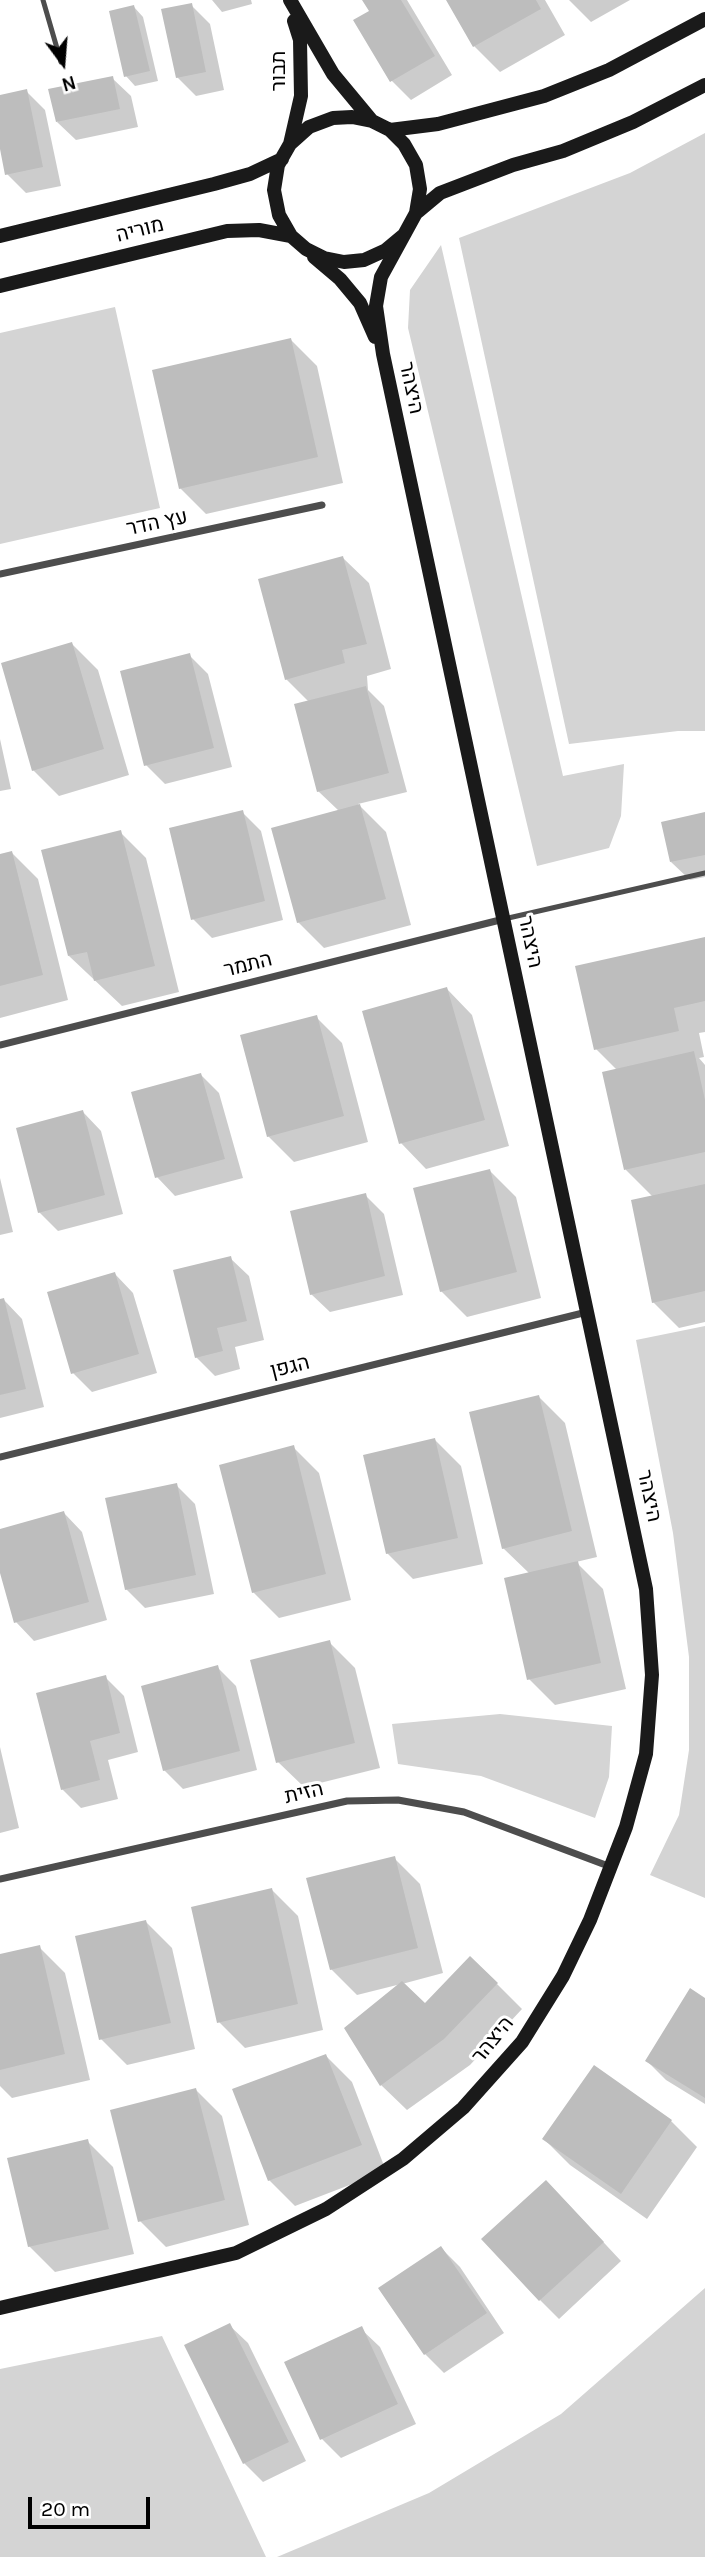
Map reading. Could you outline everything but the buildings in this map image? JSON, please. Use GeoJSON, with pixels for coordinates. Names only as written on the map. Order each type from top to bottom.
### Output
{"type":"FeatureCollection","features":[{"type":"Feature","properties":{"kind":"street","name":"תבור"},"geometry":{"type":"LineString","coordinates":[[288,0],[333,74],[372,121]]}},
{"type":"Feature","properties":{"kind":"street","name":"תבור"},"geometry":{"type":"LineString","coordinates":[[288,0],[300,40],[301,96],[290,144]]}},
{"type":"Feature","properties":{"kind":"street"},"geometry":{"type":"LineString","coordinates":[[390,130],[438,124],[544,96],[609,70],[705,19]]}},
{"type":"Feature","properties":{"kind":"street"},"geometry":{"type":"LineString","coordinates":[[416,213],[440,193],[513,165],[563,151],[634,122],[705,85]]}},
{"type":"Feature","properties":{"kind":"street"},"geometry":{"type":"LineString","coordinates":[[352,117],[372,121],[390,130],[404,144],[416,165],[420,189],[416,213],[404,235],[386,250],[364,260],[344,262],[324,258],[306,249],[291,236],[279,215],[274,190],[278,166],[290,144],[309,127],[333,118],[352,117]]}},
{"type":"Feature","properties":{"kind":"street","name":"מוריה"},"geometry":{"type":"LineString","coordinates":[[0,236],[215,184],[250,174],[282,159]]}},
{"type":"Feature","properties":{"kind":"street","name":"מוריה"},"geometry":{"type":"LineString","coordinates":[[0,286],[227,231],[259,230],[291,236]]}},
{"type":"Feature","properties":{"kind":"street","name":"היצהר"},"geometry":{"type":"LineString","coordinates":[[0,2308],[236,2253],[326,2209],[403,2159],[463,2108],[522,2042],[563,1976],[590,1920],[626,1827],[646,1754],[652,1675],[646,1589],[383,354],[376,306],[381,277],[404,235]]}},
{"type":"Feature","properties":{"kind":"street","name":"היצהר"},"geometry":{"type":"LineString","coordinates":[[306,249],[340,279],[360,303],[383,354]]}},
{"type":"Feature","properties":{"kind":"street","name":"עץ הדר"},"geometry":{"type":"LineString","coordinates":[[0,575],[322,505]]}},
{"type":"Feature","properties":{"kind":"street","name":"התמר"},"geometry":{"type":"LineString","coordinates":[[0,1045],[504,919]]}},
{"type":"Feature","properties":{"kind":"street","name":"הגפן"},"geometry":{"type":"LineString","coordinates":[[0,1457],[588,1312]]}},
{"type":"Feature","properties":{"kind":"street","name":"הזית"},"geometry":{"type":"LineString","coordinates":[[0,1879],[347,1801],[398,1800],[464,1812],[611,1867]]}},
{"type":"Feature","properties":{"kind":"lane"},"geometry":{"type":"LineString","coordinates":[[43,0],[61,62]]}},
{"type":"Feature","properties":{"kind":"lane"},"geometry":{"type":"LineString","coordinates":[[504,919],[705,873]]}},
{"type":"Feature","properties":{"kind":"shaded area"},"geometry":{"type":"Polygon","coordinates":[[[705,133],[705,731],[678,731],[569,744],[459,238],[630,173],[705,133]]]}},
{"type":"Feature","properties":{"kind":"shaded area"},"geometry":{"type":"Polygon","coordinates":[[[441,245],[563,776],[624,764],[621,816],[609,848],[537,866],[408,328],[410,290],[441,245]]]}},
{"type":"Feature","properties":{"kind":"shaded area"},"geometry":{"type":"Polygon","coordinates":[[[115,307],[160,508],[0,544],[0,333],[115,307]]]}},
{"type":"Feature","properties":{"kind":"shaded area"},"geometry":{"type":"Polygon","coordinates":[[[705,1326],[705,1898],[650,1875],[679,1815],[689,1750],[689,1657],[673,1533],[636,1340],[705,1326]]]}},
{"type":"Feature","properties":{"kind":"shaded area"},"geometry":{"type":"Polygon","coordinates":[[[500,1714],[612,1726],[609,1777],[595,1818],[481,1776],[398,1764],[392,1724],[500,1714]]]}},
{"type":"Feature","properties":{"kind":"shaded area"},"geometry":{"type":"Polygon","coordinates":[[[705,2288],[705,2557],[277,2557],[429,2493],[561,2414],[705,2288]]]}},
{"type":"Feature","properties":{"kind":"shaded area"},"geometry":{"type":"Polygon","coordinates":[[[162,2336],[266,2557],[0,2557],[0,2369],[162,2336]]]}}]}
